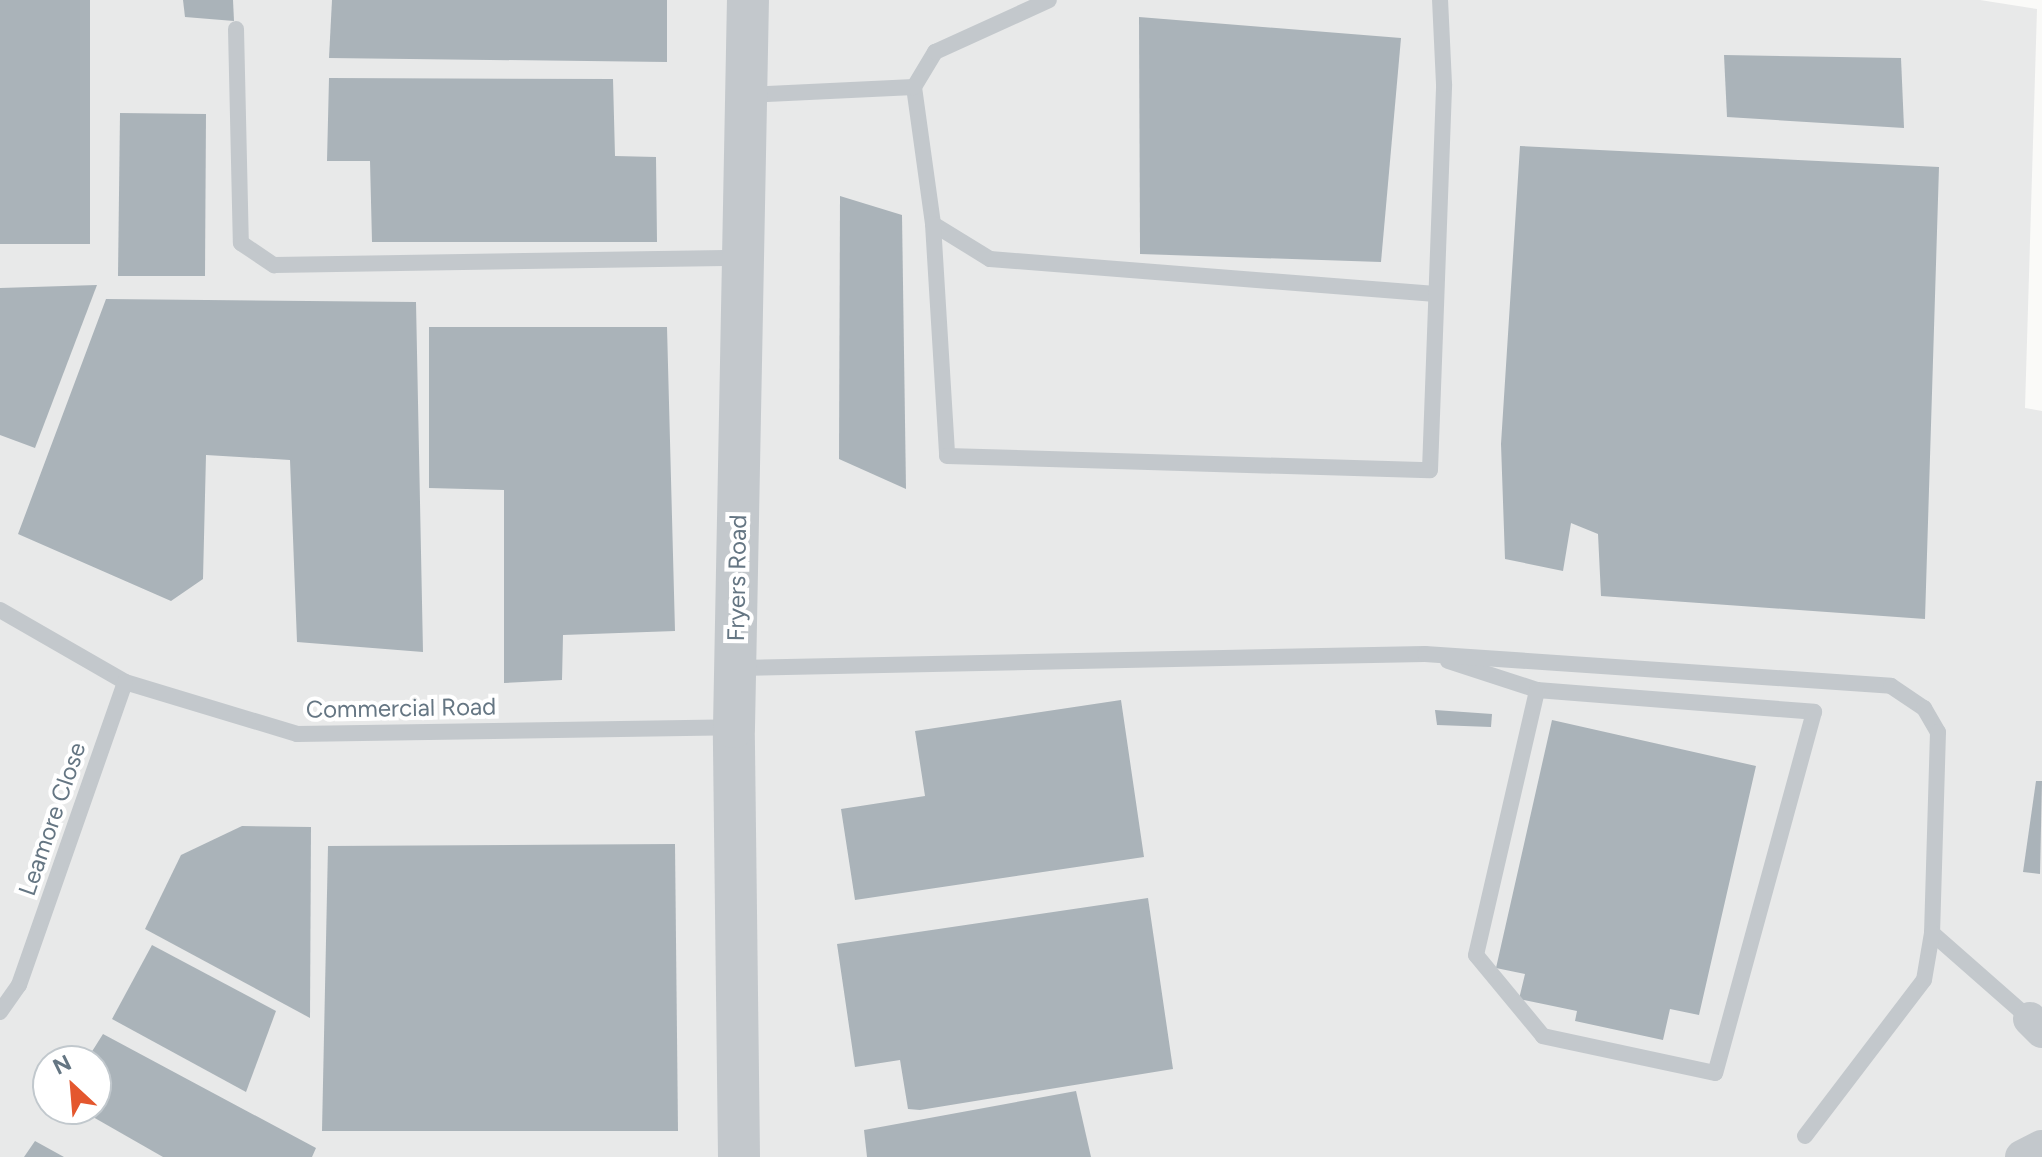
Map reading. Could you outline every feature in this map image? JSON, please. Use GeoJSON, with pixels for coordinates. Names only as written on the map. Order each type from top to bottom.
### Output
{"type":"FeatureCollection","features":[{"type":"Feature","properties":{"kind":"street","name":"Fryers Road"},"geometry":{"type":"LineString","coordinates":[[739,1157],[734,727],[748,0]]}},
{"type":"Feature","properties":{"kind":"street"},"geometry":{"type":"LineString","coordinates":[[2022,1157],[2042,1147]]}},
{"type":"Feature","properties":{"kind":"lane"},"geometry":{"type":"LineString","coordinates":[[1049,0],[935,52],[914,87],[933,224],[947,456],[1430,470],[1444,84],[1440,0]]}},
{"type":"Feature","properties":{"kind":"lane"},"geometry":{"type":"LineString","coordinates":[[236,29],[241,243],[274,265],[744,258]]}},
{"type":"Feature","properties":{"kind":"lane"},"geometry":{"type":"LineString","coordinates":[[747,95],[914,87]]}},
{"type":"Feature","properties":{"kind":"lane"},"geometry":{"type":"LineString","coordinates":[[933,224],[990,259],[1436,294]]}},
{"type":"Feature","properties":{"kind":"lane","name":"Commercial Road"},"geometry":{"type":"LineString","coordinates":[[0,610],[125,682],[297,734],[734,727]]}},
{"type":"Feature","properties":{"kind":"lane"},"geometry":{"type":"LineString","coordinates":[[736,668],[1425,654],[1875,682],[1905,692],[1934,721],[1938,732],[1932,933],[1924,980],[1805,1136]]}},
{"type":"Feature","properties":{"kind":"lane"},"geometry":{"type":"LineString","coordinates":[[1425,654],[1537,690],[1814,712],[1715,1073],[1543,1036],[1476,955],[1537,690]]}},
{"type":"Feature","properties":{"kind":"lane","name":"Leamore Close"},"geometry":{"type":"LineString","coordinates":[[0,1012],[19,985],[125,682]]}},
{"type":"Feature","properties":{"kind":"lane"},"geometry":{"type":"LineString","coordinates":[[1932,933],[2036,1025]]}},
{"type":"Feature","properties":{"kind":"shaded area"},"geometry":{"type":"Polygon","coordinates":[[[0,0],[1980,0],[2037,9],[2025,408],[2042,411],[2042,1157],[0,1157],[0,0]]]}},
{"type":"Feature","properties":{"kind":"building"},"geometry":{"type":"Polygon","coordinates":[[[0,0],[90,0],[90,244],[0,244],[0,0]]]}},
{"type":"Feature","properties":{"kind":"building"},"geometry":{"type":"Polygon","coordinates":[[[183,0],[233,0],[234,21],[185,17],[183,0]]]}},
{"type":"Feature","properties":{"kind":"building"},"geometry":{"type":"Polygon","coordinates":[[[332,0],[667,0],[667,62],[329,58],[332,0]]]}},
{"type":"Feature","properties":{"kind":"building"},"geometry":{"type":"Polygon","coordinates":[[[1139,17],[1401,38],[1381,262],[1140,254],[1139,17]]]}},
{"type":"Feature","properties":{"kind":"building"},"geometry":{"type":"Polygon","coordinates":[[[1724,55],[1901,58],[1904,128],[1727,117],[1724,55]]]}},
{"type":"Feature","properties":{"kind":"building"},"geometry":{"type":"Polygon","coordinates":[[[329,78],[613,79],[615,156],[656,157],[657,242],[372,242],[370,161],[327,161],[329,78]]]}},
{"type":"Feature","properties":{"kind":"building"},"geometry":{"type":"Polygon","coordinates":[[[120,113],[206,114],[205,276],[118,276],[120,113]]]}},
{"type":"Feature","properties":{"kind":"building"},"geometry":{"type":"Polygon","coordinates":[[[1520,146],[1939,167],[1925,619],[1601,596],[1598,534],[1571,523],[1563,571],[1505,559],[1501,444],[1520,146]]]}},
{"type":"Feature","properties":{"kind":"building"},"geometry":{"type":"Polygon","coordinates":[[[840,196],[902,215],[906,489],[839,459],[840,196]]]}},
{"type":"Feature","properties":{"kind":"building"},"geometry":{"type":"Polygon","coordinates":[[[97,285],[35,448],[0,435],[0,288],[97,285]]]}},
{"type":"Feature","properties":{"kind":"building"},"geometry":{"type":"Polygon","coordinates":[[[106,299],[416,302],[423,652],[297,642],[290,460],[206,455],[203,579],[171,601],[18,534],[106,299]]]}},
{"type":"Feature","properties":{"kind":"building"},"geometry":{"type":"Polygon","coordinates":[[[429,327],[667,327],[675,631],[563,635],[562,680],[504,683],[504,490],[429,488],[429,327]]]}},
{"type":"Feature","properties":{"kind":"building"},"geometry":{"type":"Polygon","coordinates":[[[1121,700],[1144,857],[855,900],[841,809],[925,796],[915,731],[1121,700]]]}},
{"type":"Feature","properties":{"kind":"building"},"geometry":{"type":"Polygon","coordinates":[[[1435,710],[1492,714],[1491,727],[1437,725],[1435,710]]]}},
{"type":"Feature","properties":{"kind":"building"},"geometry":{"type":"Polygon","coordinates":[[[1552,720],[1756,766],[1699,1015],[1670,1009],[1663,1040],[1575,1021],[1577,1011],[1519,999],[1525,974],[1496,968],[1552,720]]]}},
{"type":"Feature","properties":{"kind":"building"},"geometry":{"type":"Polygon","coordinates":[[[2036,781],[2042,781],[2040,874],[2023,872],[2036,781]]]}},
{"type":"Feature","properties":{"kind":"building"},"geometry":{"type":"Polygon","coordinates":[[[242,826],[311,827],[310,1018],[145,929],[181,855],[242,826]]]}},
{"type":"Feature","properties":{"kind":"building"},"geometry":{"type":"Polygon","coordinates":[[[675,844],[678,1131],[322,1131],[328,846],[675,844]]]}},
{"type":"Feature","properties":{"kind":"building"},"geometry":{"type":"Polygon","coordinates":[[[1148,898],[1173,1069],[920,1110],[908,1109],[900,1060],[855,1067],[837,944],[1148,898]]]}},
{"type":"Feature","properties":{"kind":"building"},"geometry":{"type":"Polygon","coordinates":[[[152,945],[276,1011],[246,1092],[112,1019],[152,945]]]}},
{"type":"Feature","properties":{"kind":"building"},"geometry":{"type":"Polygon","coordinates":[[[103,1034],[316,1148],[312,1157],[163,1157],[107,1125],[112,1125],[112,1045],[96,1045],[103,1034]]]}},
{"type":"Feature","properties":{"kind":"building"},"geometry":{"type":"Polygon","coordinates":[[[1076,1091],[1091,1157],[867,1157],[864,1130],[1076,1091]]]}},
{"type":"Feature","properties":{"kind":"building"},"geometry":{"type":"Polygon","coordinates":[[[35,1141],[64,1157],[24,1157],[35,1141]]]}}]}
